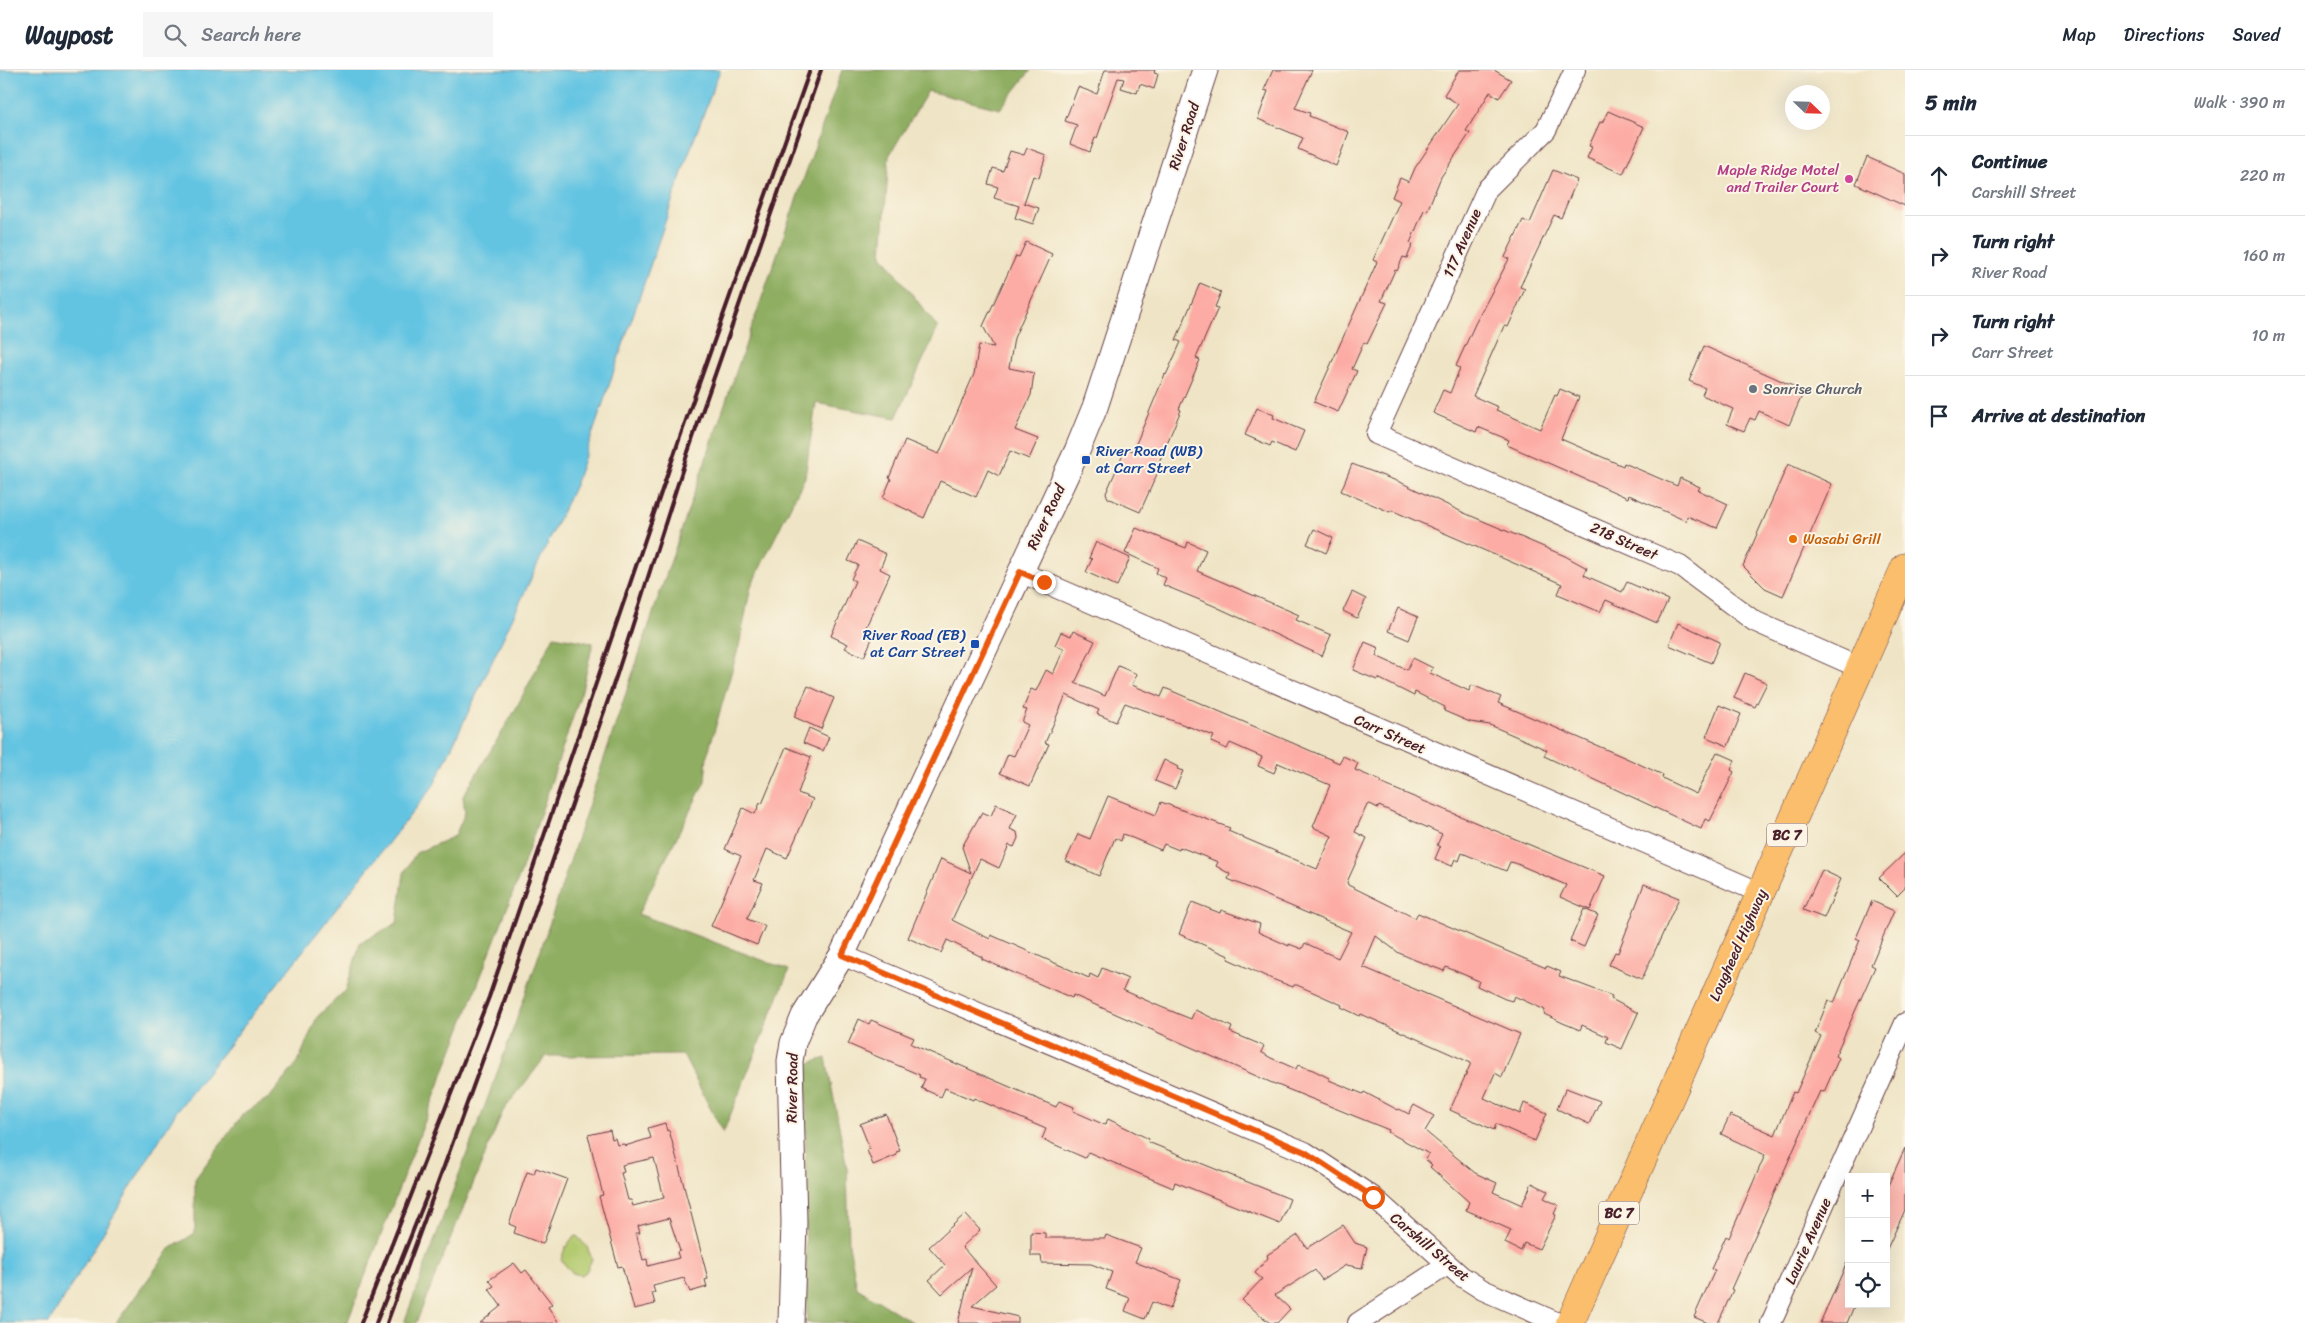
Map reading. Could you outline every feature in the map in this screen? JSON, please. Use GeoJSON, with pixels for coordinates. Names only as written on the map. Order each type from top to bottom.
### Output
{"type":"FeatureCollection","features":[{"type":"Feature","properties":{"kind":"highway","name":"Lougheed Highway"},"geometry":{"type":"LineString","coordinates":[[1570,1323],[1905,567]]}},
{"type":"Feature","properties":{"kind":"street","name":"River Road"},"geometry":{"type":"LineString","coordinates":[[791,1323],[794,1222],[790,1061],[793,1043],[804,1016],[842,955],[1077,451],[1094,407],[1205,70]]}},
{"type":"Feature","properties":{"kind":"street","name":"117 Avenue"},"geometry":{"type":"LineString","coordinates":[[1376,434],[1487,189],[1546,130],[1574,70]]}},
{"type":"Feature","properties":{"kind":"street","name":"218 Street"},"geometry":{"type":"LineString","coordinates":[[1376,434],[1680,566],[1754,621],[1860,668]]}},
{"type":"Feature","properties":{"kind":"street","name":"Carr Street"},"geometry":{"type":"LineString","coordinates":[[1020,572],[1761,893]]}},
{"type":"Feature","properties":{"kind":"street","name":"Carshill Street"},"geometry":{"type":"LineString","coordinates":[[842,955],[1305,1152],[1373,1197],[1447,1265],[1483,1290],[1558,1323]]}},
{"type":"Feature","properties":{"kind":"street","name":"Laurie Avenue"},"geometry":{"type":"LineString","coordinates":[[1772,1323],[1905,1023]]}},
{"type":"Feature","properties":{"kind":"street"},"geometry":{"type":"LineString","coordinates":[[1358,1323],[1447,1265]]}},
{"type":"Feature","properties":{"kind":"green space"},"geometry":{"type":"Polygon","coordinates":[[[842,70],[1031,70],[1000,109],[928,91],[889,156],[882,255],[938,328],[896,418],[816,403],[805,477],[751,586],[739,646],[707,756],[705,781],[638,914],[789,970],[723,1133],[683,1055],[546,1056],[503,1111],[416,1323],[404,1323],[533,972],[657,602],[842,70]]]}},
{"type":"Feature","properties":{"kind":"green space"},"geometry":{"type":"Polygon","coordinates":[[[554,636],[593,643],[582,690],[521,872],[347,1323],[116,1323],[170,1249],[195,1233],[195,1179],[243,1114],[270,1097],[298,1062],[317,1017],[346,990],[360,943],[397,923],[404,873],[416,853],[455,836],[465,813],[463,796],[514,712],[554,636]]]}},
{"type":"Feature","properties":{"kind":"green space"},"geometry":{"type":"Polygon","coordinates":[[[826,1058],[847,1168],[849,1245],[857,1288],[914,1323],[807,1323],[805,1190],[807,1064],[826,1058]]]}},
{"type":"Feature","properties":{"kind":"green space"},"geometry":{"type":"Polygon","coordinates":[[[577,1236],[587,1247],[592,1259],[586,1272],[581,1275],[572,1273],[561,1260],[565,1248],[573,1237],[577,1236]]]}},
{"type":"Feature","properties":{"kind":"water"},"geometry":{"type":"Polygon","coordinates":[[[0,70],[720,70],[687,158],[575,485],[434,785],[176,1112],[49,1323],[0,1323],[0,70]]]}},
{"type":"Feature","properties":{"kind":"building"},"geometry":{"type":"Polygon","coordinates":[[[1105,70],[1155,70],[1154,73],[1158,74],[1154,89],[1140,84],[1137,93],[1121,88],[1124,79],[1118,78],[1097,138],[1095,138],[1090,152],[1070,144],[1077,125],[1065,121],[1078,87],[1097,94],[1105,70]]]}},
{"type":"Feature","properties":{"kind":"building"},"geometry":{"type":"Polygon","coordinates":[[[1273,70],[1312,70],[1295,108],[1310,113],[1309,116],[1349,132],[1336,166],[1298,149],[1303,138],[1258,119],[1268,91],[1264,90],[1273,70]]]}},
{"type":"Feature","properties":{"kind":"building"},"geometry":{"type":"Polygon","coordinates":[[[1459,70],[1494,70],[1511,80],[1499,98],[1490,92],[1466,131],[1470,133],[1441,177],[1427,211],[1424,210],[1410,243],[1413,244],[1407,258],[1403,257],[1397,271],[1395,270],[1381,301],[1387,303],[1367,344],[1364,342],[1352,369],[1357,371],[1338,412],[1314,402],[1377,262],[1373,260],[1400,201],[1392,197],[1400,178],[1409,182],[1415,168],[1458,104],[1444,95],[1459,70]]]}},
{"type":"Feature","properties":{"kind":"building"},"geometry":{"type":"Polygon","coordinates":[[[1608,111],[1644,127],[1623,174],[1587,158],[1592,147],[1589,146],[1600,122],[1602,123],[1608,111]]]}},
{"type":"Feature","properties":{"kind":"building"},"geometry":{"type":"Polygon","coordinates":[[[1027,148],[1046,155],[1039,178],[1033,176],[1024,203],[1039,208],[1033,224],[1015,218],[1019,206],[994,198],[998,187],[988,184],[993,168],[1003,171],[1010,151],[1024,155],[1027,148]]]}},
{"type":"Feature","properties":{"kind":"building"},"geometry":{"type":"Polygon","coordinates":[[[1867,157],[1905,174],[1905,206],[1856,184],[1867,157]]]}},
{"type":"Feature","properties":{"kind":"building"},"geometry":{"type":"Polygon","coordinates":[[[1553,170],[1577,180],[1561,218],[1554,215],[1520,287],[1525,289],[1508,327],[1504,326],[1473,396],[1498,407],[1496,410],[1540,429],[1555,395],[1557,396],[1560,389],[1579,397],[1561,439],[1623,466],[1624,463],[1677,486],[1680,478],[1700,487],[1698,490],[1728,504],[1717,528],[1687,516],[1686,521],[1629,495],[1628,498],[1507,445],[1509,440],[1478,427],[1476,432],[1433,413],[1443,390],[1450,393],[1460,368],[1456,366],[1475,324],[1509,259],[1505,257],[1523,220],[1530,223],[1553,170]]]}},
{"type":"Feature","properties":{"kind":"building"},"geometry":{"type":"Polygon","coordinates":[[[1026,242],[1052,254],[1014,338],[1009,368],[1034,373],[1031,395],[1015,430],[1038,439],[1029,459],[1010,451],[999,476],[988,470],[976,497],[940,481],[924,518],[883,498],[891,479],[889,478],[905,440],[939,454],[974,374],[979,345],[994,347],[983,326],[1016,256],[1019,257],[1026,242]]]}},
{"type":"Feature","properties":{"kind":"building"},"geometry":{"type":"Polygon","coordinates":[[[1200,283],[1221,292],[1215,307],[1218,308],[1196,358],[1200,360],[1159,462],[1162,463],[1140,512],[1108,498],[1106,493],[1126,448],[1133,451],[1165,374],[1181,342],[1176,340],[1200,283]]]}},
{"type":"Feature","properties":{"kind":"building","name":"Sonrise Church"},"geometry":{"type":"Polygon","coordinates":[[[1704,346],[1804,391],[1789,425],[1759,411],[1755,420],[1750,418],[1744,431],[1727,424],[1733,409],[1702,395],[1705,388],[1689,381],[1704,346]]]}},
{"type":"Feature","properties":{"kind":"building"},"geometry":{"type":"Polygon","coordinates":[[[1257,408],[1274,415],[1273,418],[1304,431],[1295,452],[1272,442],[1270,446],[1245,435],[1257,408]]]}},
{"type":"Feature","properties":{"kind":"building"},"geometry":{"type":"Polygon","coordinates":[[[1352,464],[1402,483],[1462,512],[1565,556],[1587,568],[1584,575],[1622,592],[1627,582],[1668,600],[1657,623],[1606,600],[1600,612],[1558,594],[1562,584],[1391,510],[1390,512],[1341,491],[1352,464]]]}},
{"type":"Feature","properties":{"kind":"building"},"geometry":{"type":"Polygon","coordinates":[[[1788,464],[1832,484],[1783,596],[1765,588],[1743,566],[1788,464]]]}},
{"type":"Feature","properties":{"kind":"building"},"geometry":{"type":"Polygon","coordinates":[[[1136,528],[1186,548],[1188,542],[1206,550],[1197,571],[1299,615],[1296,620],[1331,635],[1322,656],[1212,605],[1163,585],[1166,578],[1156,573],[1158,568],[1125,553],[1136,528]]]}},
{"type":"Feature","properties":{"kind":"building"},"geometry":{"type":"Polygon","coordinates":[[[1314,529],[1333,538],[1326,553],[1307,544],[1314,529]]]}},
{"type":"Feature","properties":{"kind":"building"},"geometry":{"type":"Polygon","coordinates":[[[857,541],[886,554],[880,569],[890,574],[865,629],[874,634],[864,657],[845,648],[848,644],[831,636],[855,581],[851,579],[858,565],[848,561],[857,541]]]}},
{"type":"Feature","properties":{"kind":"building"},"geometry":{"type":"Polygon","coordinates":[[[1096,542],[1130,558],[1117,586],[1086,572],[1092,559],[1089,558],[1096,542]]]}},
{"type":"Feature","properties":{"kind":"building"},"geometry":{"type":"Polygon","coordinates":[[[1352,592],[1366,599],[1357,618],[1343,611],[1352,592]]]}},
{"type":"Feature","properties":{"kind":"building"},"geometry":{"type":"Polygon","coordinates":[[[1398,608],[1418,617],[1409,640],[1388,631],[1398,608]]]}},
{"type":"Feature","properties":{"kind":"building"},"geometry":{"type":"Polygon","coordinates":[[[1678,623],[1720,642],[1711,663],[1669,645],[1678,623]]]}},
{"type":"Feature","properties":{"kind":"building"},"geometry":{"type":"Polygon","coordinates":[[[1073,631],[1095,641],[1075,683],[1105,696],[1118,666],[1137,674],[1132,685],[1161,697],[1165,688],[1339,763],[1343,756],[1358,763],[1355,770],[1381,781],[1380,783],[1605,876],[1590,910],[1560,897],[1566,885],[1515,863],[1510,862],[1506,871],[1462,853],[1459,861],[1455,859],[1452,866],[1435,859],[1440,847],[1437,845],[1442,834],[1379,806],[1378,808],[1370,804],[1367,805],[1355,832],[1367,838],[1347,882],[1348,885],[1415,918],[1418,913],[1546,968],[1547,966],[1561,972],[1559,976],[1612,996],[1611,999],[1638,1013],[1622,1049],[1606,1042],[1608,1037],[1582,1025],[1580,1030],[1544,1014],[1545,1010],[1514,996],[1512,1001],[1477,986],[1479,981],[1446,967],[1444,971],[1399,953],[1376,936],[1363,967],[1520,1034],[1502,1077],[1495,1073],[1484,1098],[1520,1114],[1524,1103],[1547,1113],[1535,1141],[1496,1124],[1494,1130],[1450,1110],[1471,1063],[1361,1014],[1360,1016],[1341,1007],[1342,1005],[1297,985],[1293,987],[1272,979],[1228,959],[1229,956],[1179,934],[1192,902],[1220,913],[1221,910],[1260,924],[1258,932],[1289,946],[1289,944],[1302,949],[1305,943],[1338,958],[1351,932],[1228,879],[1230,874],[1216,866],[1218,862],[1180,847],[1179,850],[1164,844],[1161,850],[1123,834],[1121,841],[1115,838],[1099,876],[1066,861],[1078,834],[1090,839],[1108,796],[1156,815],[1161,802],[1230,828],[1228,831],[1317,869],[1332,836],[1313,827],[1330,785],[1278,763],[1274,773],[1258,766],[1262,757],[1230,743],[1227,749],[1211,742],[1214,736],[1125,703],[1116,722],[1097,714],[1099,710],[1066,695],[1045,743],[1049,744],[1030,786],[1000,773],[1008,754],[1014,756],[1028,725],[1022,722],[1027,710],[1023,709],[1031,689],[1036,691],[1046,670],[1053,674],[1064,649],[1055,645],[1061,632],[1071,636],[1073,631]]]}},
{"type":"Feature","properties":{"kind":"building"},"geometry":{"type":"Polygon","coordinates":[[[1365,642],[1379,648],[1376,656],[1407,670],[1413,658],[1433,668],[1430,673],[1469,691],[1472,685],[1501,697],[1498,703],[1663,775],[1662,778],[1696,794],[1717,752],[1735,760],[1731,770],[1734,772],[1710,821],[1705,819],[1701,829],[1544,756],[1547,750],[1490,725],[1470,722],[1444,711],[1445,707],[1415,692],[1414,696],[1378,678],[1377,680],[1353,670],[1365,642]]]}},
{"type":"Feature","properties":{"kind":"building"},"geometry":{"type":"Polygon","coordinates":[[[1745,673],[1767,683],[1755,707],[1734,698],[1745,673]]]}},
{"type":"Feature","properties":{"kind":"building"},"geometry":{"type":"Polygon","coordinates":[[[808,686],[834,698],[821,729],[794,717],[808,686]]]}},
{"type":"Feature","properties":{"kind":"building"},"geometry":{"type":"Polygon","coordinates":[[[1719,705],[1741,714],[1728,746],[1706,737],[1719,705]]]}},
{"type":"Feature","properties":{"kind":"building"},"geometry":{"type":"Polygon","coordinates":[[[809,728],[829,737],[823,751],[803,743],[809,728]]]}},
{"type":"Feature","properties":{"kind":"building"},"geometry":{"type":"Polygon","coordinates":[[[786,747],[811,757],[798,793],[813,799],[787,858],[767,849],[754,880],[763,883],[747,919],[765,926],[757,945],[711,926],[741,856],[725,849],[743,808],[755,814],[760,803],[762,804],[786,747]]]}},
{"type":"Feature","properties":{"kind":"building"},"geometry":{"type":"Polygon","coordinates":[[[1164,760],[1183,771],[1175,789],[1155,781],[1164,760]]]}},
{"type":"Feature","properties":{"kind":"building"},"geometry":{"type":"Polygon","coordinates":[[[996,804],[1017,814],[1010,829],[1017,832],[1018,838],[1014,847],[1009,845],[999,868],[980,859],[952,920],[990,939],[991,935],[1089,978],[1090,974],[1098,978],[1102,968],[1128,979],[1123,990],[1191,1019],[1195,1010],[1232,1027],[1230,1032],[1264,1046],[1261,1052],[1271,1058],[1296,1069],[1298,1065],[1313,1070],[1329,1078],[1329,1080],[1363,1094],[1364,1092],[1409,1114],[1414,1105],[1434,1116],[1425,1131],[1475,1173],[1497,1183],[1493,1192],[1522,1205],[1532,1183],[1548,1191],[1544,1198],[1558,1205],[1554,1214],[1556,1215],[1539,1249],[1524,1243],[1521,1251],[1505,1243],[1511,1230],[1466,1210],[1469,1202],[1430,1167],[1432,1165],[1425,1159],[1429,1154],[1388,1132],[1389,1130],[1270,1082],[1073,995],[1072,998],[982,959],[982,957],[947,940],[941,953],[908,938],[941,859],[971,873],[962,847],[982,812],[991,816],[996,804]]]}},
{"type":"Feature","properties":{"kind":"building"},"geometry":{"type":"Polygon","coordinates":[[[1905,853],[1905,888],[1897,896],[1879,878],[1905,853]]]}},
{"type":"Feature","properties":{"kind":"building"},"geometry":{"type":"Polygon","coordinates":[[[1822,870],[1841,879],[1824,918],[1803,910],[1822,870]]]}},
{"type":"Feature","properties":{"kind":"building"},"geometry":{"type":"Polygon","coordinates":[[[1644,884],[1679,898],[1642,979],[1609,965],[1615,952],[1618,953],[1644,884]]]}},
{"type":"Feature","properties":{"kind":"building"},"geometry":{"type":"Polygon","coordinates":[[[1872,901],[1894,911],[1871,965],[1875,967],[1835,1056],[1839,1058],[1824,1092],[1820,1091],[1731,1289],[1733,1290],[1718,1323],[1708,1323],[1694,1317],[1715,1270],[1711,1269],[1726,1236],[1729,1238],[1765,1155],[1721,1134],[1730,1115],[1775,1135],[1793,1092],[1796,1093],[1821,1036],[1815,1033],[1828,1001],[1834,1003],[1860,940],[1856,938],[1872,901]]]}},
{"type":"Feature","properties":{"kind":"building"},"geometry":{"type":"Polygon","coordinates":[[[1584,909],[1598,915],[1584,947],[1570,941],[1584,909]]]}},
{"type":"Feature","properties":{"kind":"building"},"geometry":{"type":"Polygon","coordinates":[[[859,1019],[869,1024],[871,1020],[914,1038],[911,1044],[1056,1107],[1059,1101],[1074,1107],[1073,1111],[1105,1125],[1108,1119],[1149,1139],[1148,1142],[1290,1199],[1280,1224],[1175,1182],[1173,1188],[1088,1152],[1085,1158],[1042,1139],[1046,1129],[974,1098],[973,1100],[945,1088],[941,1097],[921,1088],[925,1079],[919,1077],[920,1075],[848,1044],[859,1019]]]}},
{"type":"Feature","properties":{"kind":"building"},"geometry":{"type":"Polygon","coordinates":[[[1566,1088],[1600,1101],[1589,1124],[1557,1109],[1566,1088]]]}},
{"type":"Feature","properties":{"kind":"building"},"geometry":{"type":"Polygon","coordinates":[[[886,1114],[900,1151],[896,1152],[897,1155],[873,1165],[867,1150],[870,1149],[860,1124],[886,1114]]]}},
{"type":"Feature","properties":{"kind":"building"},"geometry":{"type":"Polygon","coordinates":[[[665,1123],[667,1131],[669,1130],[708,1279],[705,1280],[707,1287],[690,1292],[684,1278],[653,1286],[655,1293],[652,1293],[655,1304],[634,1309],[622,1266],[618,1267],[599,1196],[603,1195],[588,1135],[610,1130],[612,1139],[615,1138],[617,1145],[624,1144],[625,1146],[651,1138],[648,1128],[665,1123]],[[654,1158],[622,1165],[624,1172],[621,1173],[628,1200],[631,1200],[633,1206],[664,1198],[654,1158]],[[669,1218],[638,1226],[640,1233],[636,1233],[643,1260],[647,1259],[648,1266],[679,1258],[677,1252],[680,1251],[669,1218]]]}},
{"type":"Feature","properties":{"kind":"building"},"geometry":{"type":"Polygon","coordinates":[[[1905,1148],[1905,1210],[1890,1242],[1890,1218],[1890,1181],[1905,1148]]]}},
{"type":"Feature","properties":{"kind":"building"},"geometry":{"type":"Polygon","coordinates":[[[536,1168],[567,1179],[543,1244],[514,1233],[516,1227],[509,1224],[527,1172],[534,1174],[536,1168]]]}},
{"type":"Feature","properties":{"kind":"building"},"geometry":{"type":"Polygon","coordinates":[[[965,1214],[980,1230],[962,1247],[996,1285],[972,1306],[1018,1317],[1018,1323],[958,1323],[972,1267],[942,1294],[929,1280],[945,1265],[929,1247],[965,1214]]]}},
{"type":"Feature","properties":{"kind":"building"},"geometry":{"type":"Polygon","coordinates":[[[1343,1225],[1355,1243],[1367,1247],[1362,1268],[1346,1265],[1322,1280],[1315,1270],[1275,1295],[1290,1309],[1277,1323],[1270,1323],[1242,1300],[1262,1279],[1255,1273],[1268,1258],[1267,1255],[1298,1235],[1307,1248],[1343,1225]]]}},
{"type":"Feature","properties":{"kind":"building"},"geometry":{"type":"Polygon","coordinates":[[[1031,1232],[1045,1233],[1045,1238],[1105,1238],[1106,1235],[1141,1248],[1135,1262],[1181,1280],[1170,1309],[1152,1302],[1145,1319],[1125,1311],[1130,1298],[1106,1289],[1112,1272],[1091,1264],[1042,1263],[1041,1256],[1031,1256],[1031,1232]]]}},
{"type":"Feature","properties":{"kind":"building"},"geometry":{"type":"Polygon","coordinates":[[[514,1263],[522,1273],[526,1270],[552,1304],[548,1307],[559,1323],[480,1323],[501,1306],[489,1289],[494,1286],[489,1280],[514,1263]]]}},
{"type":"Feature","properties":{"kind":"building"},"geometry":{"type":"Polygon","coordinates":[[[1845,1267],[1845,1308],[1853,1308],[1847,1323],[1820,1323],[1845,1267]]]}},
{"type":"Feature","properties":{"kind":"railway"},"geometry":{"type":"LineString","coordinates":[[361,1323],[489,997],[679,440],[810,70]]}},
{"type":"Feature","properties":{"kind":"railway"},"geometry":{"type":"LineString","coordinates":[[387,1323],[506,996],[617,674],[688,452],[821,70]]}},
{"type":"Feature","properties":{"kind":"railway"},"geometry":{"type":"LineString","coordinates":[[376,1323],[428,1193]]}},
{"type":"Feature","properties":{"kind":"place","name":"Maple Ridge Motel and Trailer Court"},"geometry":{"type":"Point","coordinates":[1849,179]}},
{"type":"Feature","properties":{"kind":"place","name":"Sonrise Church"},"geometry":{"type":"Point","coordinates":[1753,389]}},
{"type":"Feature","properties":{"kind":"place","name":"River Road (WB) at Carr Street"},"geometry":{"type":"Point","coordinates":[1086,460]}},
{"type":"Feature","properties":{"kind":"place","name":"Wasabi Grill"},"geometry":{"type":"Point","coordinates":[1793,539]}},
{"type":"Feature","properties":{"kind":"place","name":"River Road (EB) at Carr Street"},"geometry":{"type":"Point","coordinates":[975,644]}},
{"type":"Feature","properties":{"kind":"route"},"geometry":{"type":"LineString","coordinates":[[1044,582],[1020,572],[933,763],[842,955],[1305,1152],[1373,1197]]}}]}
